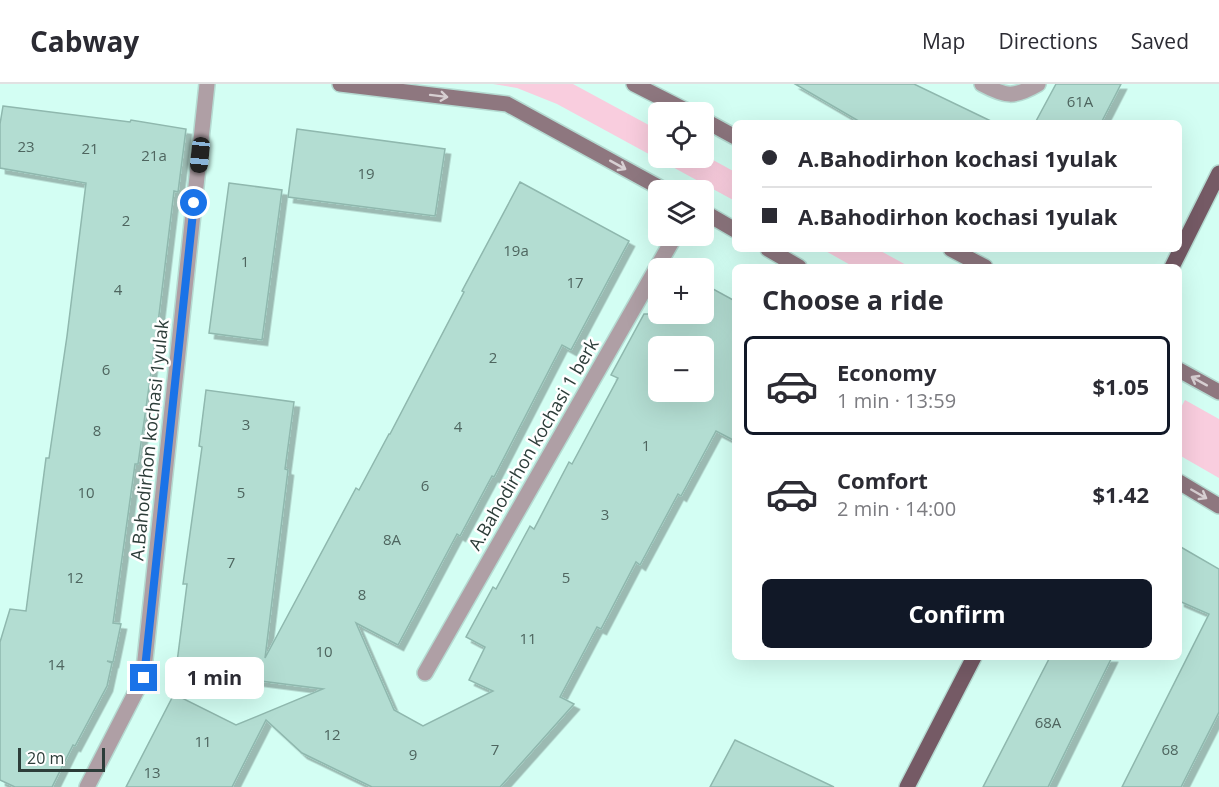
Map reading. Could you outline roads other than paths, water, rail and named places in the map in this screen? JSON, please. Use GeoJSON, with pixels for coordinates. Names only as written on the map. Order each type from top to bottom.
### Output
{"type":"FeatureCollection","features":[{"type":"Feature","properties":{"kind":"main road"},"geometry":{"type":"LineString","coordinates":[[340,84],[507,104],[648,181]]}},
{"type":"Feature","properties":{"kind":"main road"},"geometry":{"type":"LineString","coordinates":[[634,84],[669,102]]}},
{"type":"Feature","properties":{"kind":"main road"},"geometry":{"type":"LineString","coordinates":[[714,125],[732,135]]}},
{"type":"Feature","properties":{"kind":"main road"},"geometry":{"type":"LineString","coordinates":[[1182,247],[1219,173]]}},
{"type":"Feature","properties":{"kind":"main road"},"geometry":{"type":"LineString","coordinates":[[714,218],[732,228]]}},
{"type":"Feature","properties":{"kind":"main road"},"geometry":{"type":"LineString","coordinates":[[773,252],[794,264]]}},
{"type":"Feature","properties":{"kind":"main road"},"geometry":{"type":"LineString","coordinates":[[957,252],[979,264]]}},
{"type":"Feature","properties":{"kind":"main road"},"geometry":{"type":"LineString","coordinates":[[1182,372],[1219,392]]}},
{"type":"Feature","properties":{"kind":"main road"},"geometry":{"type":"LineString","coordinates":[[1182,484],[1219,506]]}},
{"type":"Feature","properties":{"kind":"main road"},"geometry":{"type":"LineString","coordinates":[[907,787],[972,660]]}},
{"type":"Feature","properties":{"kind":"street","name":"A.Bahodirhon kochasi 1yulak"},"geometry":{"type":"LineString","coordinates":[[87,787],[144,678],[207,84]]}},
{"type":"Feature","properties":{"kind":"street"},"geometry":{"type":"LineString","coordinates":[[982,84],[1000,94],[1022,93],[1038,84]]}},
{"type":"Feature","properties":{"kind":"street","name":"A.Bahodirhon kochasi 1 berk"},"geometry":{"type":"LineString","coordinates":[[425,673],[669,246]]}}]}
